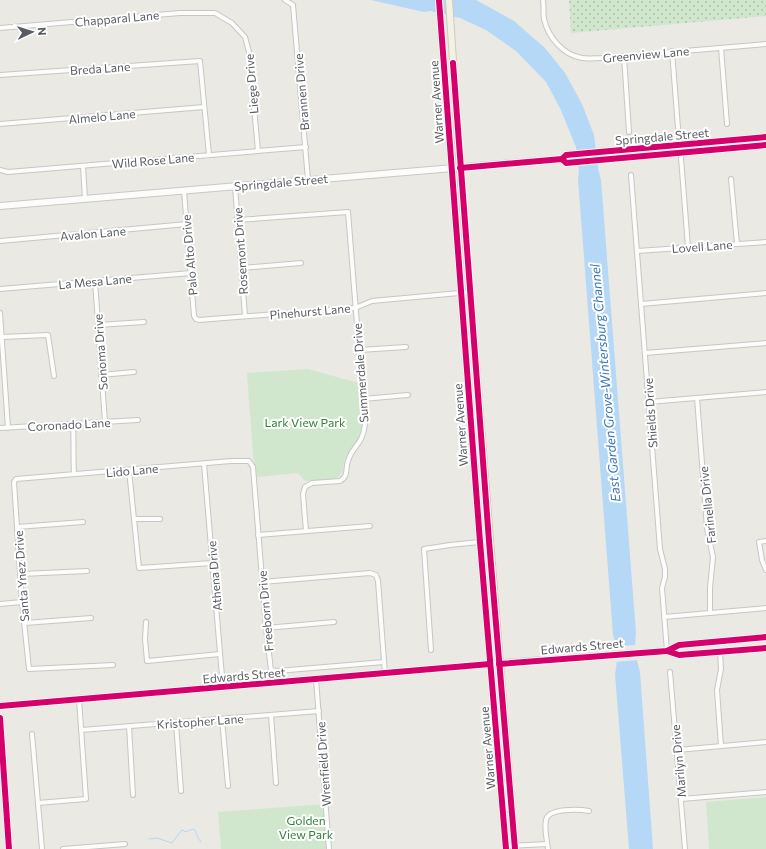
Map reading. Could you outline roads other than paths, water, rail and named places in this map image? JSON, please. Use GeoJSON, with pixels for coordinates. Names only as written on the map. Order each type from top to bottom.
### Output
{"type":"FeatureCollection","features":[{"type":"Feature","properties":{"kind":"main road","name":"Warner Avenue"},"geometry":{"type":"LineString","coordinates":[[439,0],[480,542],[506,848]]}},
{"type":"Feature","properties":{"kind":"main road","name":"Warner Avenue"},"geometry":{"type":"LineString","coordinates":[[449,0],[460,168],[514,847]]}},
{"type":"Feature","properties":{"kind":"main road"},"geometry":{"type":"LineString","coordinates":[[440,14],[445,23],[446,32],[448,35],[451,35]]}},
{"type":"Feature","properties":{"kind":"main road"},"geometry":{"type":"LineString","coordinates":[[444,63],[453,63]]}},
{"type":"Feature","properties":{"kind":"main road","name":"Springdale Street"},"geometry":{"type":"LineString","coordinates":[[0,206],[452,169],[562,159],[566,155],[766,137]]}},
{"type":"Feature","properties":{"kind":"main road","name":"Springdale Street"},"geometry":{"type":"LineString","coordinates":[[562,159],[566,163],[766,145]]}},
{"type":"Feature","properties":{"kind":"main road"},"geometry":{"type":"LineString","coordinates":[[457,223],[461,224],[463,246],[467,255]]}},
{"type":"Feature","properties":{"kind":"main road","name":"Edwards Street"},"geometry":{"type":"LineString","coordinates":[[667,651],[679,645],[766,637]]}},
{"type":"Feature","properties":{"kind":"main road","name":"Edwards Street"},"geometry":{"type":"LineString","coordinates":[[0,706],[490,664],[667,651],[679,655],[766,648]]}},
{"type":"Feature","properties":{"kind":"main road"},"geometry":{"type":"LineString","coordinates":[[0,718],[9,849]]}},
{"type":"Feature","properties":{"kind":"main road"},"geometry":{"type":"LineString","coordinates":[[498,746],[502,758],[504,774],[509,781]]}},
{"type":"Feature","properties":{"kind":"main road"},"geometry":{"type":"LineString","coordinates":[[500,781],[505,786],[507,806],[512,812]]}},
{"type":"Feature","properties":{"kind":"street","name":"Brannen Drive"},"geometry":{"type":"LineString","coordinates":[[285,0],[293,5],[308,180]]}},
{"type":"Feature","properties":{"kind":"street","name":"Greenview Lane"},"geometry":{"type":"LineString","coordinates":[[543,0],[544,19],[550,34],[558,45],[581,58],[624,56],[766,44]]}},
{"type":"Feature","properties":{"kind":"street","name":"Chapparal Lane"},"geometry":{"type":"LineString","coordinates":[[0,28],[180,13],[215,13],[232,22]]}},
{"type":"Feature","properties":{"kind":"street","name":"Liege Drive"},"geometry":{"type":"LineString","coordinates":[[232,22],[245,37],[249,52],[258,151]]}},
{"type":"Feature","properties":{"kind":"street"},"geometry":{"type":"LineString","coordinates":[[721,48],[727,124]]}},
{"type":"Feature","properties":{"kind":"street"},"geometry":{"type":"LineString","coordinates":[[672,52],[678,128]]}},
{"type":"Feature","properties":{"kind":"street"},"geometry":{"type":"LineString","coordinates":[[624,56],[629,132]]}},
{"type":"Feature","properties":{"kind":"street","name":"Breda Lane"},"geometry":{"type":"LineString","coordinates":[[0,76],[200,62],[204,107]]}},
{"type":"Feature","properties":{"kind":"street"},"geometry":{"type":"LineString","coordinates":[[204,107],[209,155]]}},
{"type":"Feature","properties":{"kind":"street","name":"Almelo Lane"},"geometry":{"type":"LineString","coordinates":[[0,124],[204,107]]}},
{"type":"Feature","properties":{"kind":"street"},"geometry":{"type":"LineString","coordinates":[[680,145],[688,247]]}},
{"type":"Feature","properties":{"kind":"street","name":"Wild Rose Lane"},"geometry":{"type":"LineString","coordinates":[[0,170],[8,172],[306,147]]}},
{"type":"Feature","properties":{"kind":"street"},"geometry":{"type":"LineString","coordinates":[[83,166],[85,199]]}},
{"type":"Feature","properties":{"kind":"street","name":"Shields Drive"},"geometry":{"type":"LineString","coordinates":[[631,175],[660,549],[665,577],[662,588],[667,651]]}},
{"type":"Feature","properties":{"kind":"street"},"geometry":{"type":"LineString","coordinates":[[731,179],[737,244]]}},
{"type":"Feature","properties":{"kind":"street","name":"Rosemont Drive"},"geometry":{"type":"LineString","coordinates":[[235,186],[245,316]]}},
{"type":"Feature","properties":{"kind":"street","name":"Palo Alto Drive"},"geometry":{"type":"LineString","coordinates":[[184,191],[194,316],[196,319]]}},
{"type":"Feature","properties":{"kind":"street","name":"Summerdale Drive"},"geometry":{"type":"LineString","coordinates":[[238,220],[348,212],[365,424],[363,438],[348,459],[346,476],[340,481],[312,483],[305,487],[303,494],[306,531]]}},
{"type":"Feature","properties":{"kind":"street","name":"Avalon Lane"},"geometry":{"type":"LineString","coordinates":[[0,241],[187,224]]}},
{"type":"Feature","properties":{"kind":"street","name":"Lovell Lane"},"geometry":{"type":"LineString","coordinates":[[637,251],[766,242]]}},
{"type":"Feature","properties":{"kind":"street"},"geometry":{"type":"LineString","coordinates":[[241,268],[301,263]]}},
{"type":"Feature","properties":{"kind":"street","name":"La Mesa Lane"},"geometry":{"type":"LineString","coordinates":[[0,289],[191,273]]}},
{"type":"Feature","properties":{"kind":"street","name":"Sonoma Drive"},"geometry":{"type":"LineString","coordinates":[[95,281],[105,422]]}},
{"type":"Feature","properties":{"kind":"street","name":"Pinehurst Lane"},"geometry":{"type":"LineString","coordinates":[[196,319],[199,320],[355,308],[372,301],[470,292]]}},
{"type":"Feature","properties":{"kind":"street"},"geometry":{"type":"LineString","coordinates":[[641,304],[766,293]]}},
{"type":"Feature","properties":{"kind":"street"},"geometry":{"type":"LineString","coordinates":[[0,313],[8,428]]}},
{"type":"Feature","properties":{"kind":"street"},"geometry":{"type":"LineString","coordinates":[[98,326],[144,322]]}},
{"type":"Feature","properties":{"kind":"street"},"geometry":{"type":"LineString","coordinates":[[2,337],[48,335],[54,376]]}},
{"type":"Feature","properties":{"kind":"street"},"geometry":{"type":"LineString","coordinates":[[645,353],[766,343]]}},
{"type":"Feature","properties":{"kind":"street"},"geometry":{"type":"LineString","coordinates":[[359,350],[406,347]]}},
{"type":"Feature","properties":{"kind":"street"},"geometry":{"type":"LineString","coordinates":[[101,375],[134,372]]}},
{"type":"Feature","properties":{"kind":"street"},"geometry":{"type":"LineString","coordinates":[[649,402],[766,392]]}},
{"type":"Feature","properties":{"kind":"street"},"geometry":{"type":"LineString","coordinates":[[363,399],[408,395]]}},
{"type":"Feature","properties":{"kind":"street","name":"Farinella Drive"},"geometry":{"type":"LineString","coordinates":[[697,398],[707,528],[713,557],[710,588],[710,612]]}},
{"type":"Feature","properties":{"kind":"street","name":"Coronado Lane"},"geometry":{"type":"LineString","coordinates":[[0,428],[138,420]]}},
{"type":"Feature","properties":{"kind":"street"},"geometry":{"type":"LineString","coordinates":[[73,424],[74,474]]}},
{"type":"Feature","properties":{"kind":"street","name":"Lido Lane"},"geometry":{"type":"LineString","coordinates":[[14,482],[16,479],[21,478],[244,460],[251,462]]}},
{"type":"Feature","properties":{"kind":"street","name":"Freeborn Drive"},"geometry":{"type":"LineString","coordinates":[[251,462],[253,467],[266,628],[271,670],[274,671],[384,662]]}},
{"type":"Feature","properties":{"kind":"street","name":"Athena Drive"},"geometry":{"type":"LineString","coordinates":[[204,464],[223,688]]}},
{"type":"Feature","properties":{"kind":"street"},"geometry":{"type":"LineString","coordinates":[[130,470],[139,568],[212,563]]}},
{"type":"Feature","properties":{"kind":"street","name":"Santa Ynez Drive"},"geometry":{"type":"LineString","coordinates":[[14,482],[22,602],[29,669],[112,665]]}},
{"type":"Feature","properties":{"kind":"street"},"geometry":{"type":"LineString","coordinates":[[134,519],[160,518]]}},
{"type":"Feature","properties":{"kind":"street"},"geometry":{"type":"LineString","coordinates":[[17,527],[83,522]]}},
{"type":"Feature","properties":{"kind":"street"},"geometry":{"type":"LineString","coordinates":[[258,535],[370,526]]}},
{"type":"Feature","properties":{"kind":"street"},"geometry":{"type":"LineString","coordinates":[[431,650],[424,549],[489,541]]}},
{"type":"Feature","properties":{"kind":"street"},"geometry":{"type":"LineString","coordinates":[[766,541],[759,542],[762,560],[766,570]]}},
{"type":"Feature","properties":{"kind":"street"},"geometry":{"type":"LineString","coordinates":[[21,574],[87,571]]}},
{"type":"Feature","properties":{"kind":"street"},"geometry":{"type":"LineString","coordinates":[[262,582],[370,573],[376,574],[378,581],[385,674]]}},
{"type":"Feature","properties":{"kind":"street"},"geometry":{"type":"LineString","coordinates":[[0,604],[22,602]]}},
{"type":"Feature","properties":{"kind":"street"},"geometry":{"type":"LineString","coordinates":[[664,617],[766,608]]}},
{"type":"Feature","properties":{"kind":"street"},"geometry":{"type":"LineString","coordinates":[[24,623],[91,618]]}},
{"type":"Feature","properties":{"kind":"street"},"geometry":{"type":"LineString","coordinates":[[146,622],[145,639],[147,661],[220,654]]}},
{"type":"Feature","properties":{"kind":"street"},"geometry":{"type":"LineString","coordinates":[[266,628],[334,622]]}},
{"type":"Feature","properties":{"kind":"street"},"geometry":{"type":"LineString","coordinates":[[720,652],[721,669],[717,690],[721,746]]}},
{"type":"Feature","properties":{"kind":"street","name":"Marilyn Drive"},"geometry":{"type":"LineString","coordinates":[[670,672],[684,849]]}},
{"type":"Feature","properties":{"kind":"street","name":"Wrenfield Drive"},"geometry":{"type":"LineString","coordinates":[[316,679],[329,849]]}},
{"type":"Feature","properties":{"kind":"street"},"geometry":{"type":"LineString","coordinates":[[38,803],[86,799],[79,699]]}},
{"type":"Feature","properties":{"kind":"street","name":"Kristopher Lane"},"geometry":{"type":"LineString","coordinates":[[81,730],[319,711]]}},
{"type":"Feature","properties":{"kind":"street"},"geometry":{"type":"LineString","coordinates":[[271,715],[276,783]]}},
{"type":"Feature","properties":{"kind":"street"},"geometry":{"type":"LineString","coordinates":[[222,719],[228,786]]}},
{"type":"Feature","properties":{"kind":"street"},"geometry":{"type":"LineString","coordinates":[[176,723],[181,791]]}},
{"type":"Feature","properties":{"kind":"street"},"geometry":{"type":"LineString","coordinates":[[129,726],[133,796]]}},
{"type":"Feature","properties":{"kind":"street"},"geometry":{"type":"LineString","coordinates":[[32,734],[42,849]]}},
{"type":"Feature","properties":{"kind":"street"},"geometry":{"type":"LineString","coordinates":[[677,750],[766,742]]}},
{"type":"Feature","properties":{"kind":"street"},"geometry":{"type":"LineString","coordinates":[[681,799],[766,792]]}},
{"type":"Feature","properties":{"kind":"street"},"geometry":{"type":"LineString","coordinates":[[506,848],[547,847],[546,821],[548,815],[554,812],[581,810],[589,811]]}},
{"type":"Feature","properties":{"kind":"street"},"geometry":{"type":"LineString","coordinates":[[63,849],[125,844]]}},
{"type":"Feature","properties":{"kind":"water","name":"East Garden Grove-Wintersburg Channel"},"geometry":{"type":"Polygon","coordinates":[[[371,0],[476,0],[514,21],[545,48],[565,73],[582,104],[594,135],[601,180],[636,633],[635,648],[640,672],[653,849],[629,849],[615,674],[617,654],[613,635],[576,147],[560,108],[546,82],[516,51],[486,30],[460,18],[431,11],[424,12],[371,0]]]}},
{"type":"Feature","properties":{"kind":"waterway"},"geometry":{"type":"LineString","coordinates":[[149,839],[157,838],[172,843],[181,831],[183,830],[185,832],[193,829],[201,842]]}},
{"type":"Feature","properties":{"kind":"park label","name":"Lark View Park"},"geometry":{"type":"Point","coordinates":[305,422]}},
{"type":"Feature","properties":{"kind":"park label","name":"Golden View Park"},"geometry":{"type":"Point","coordinates":[306,827]}}]}
